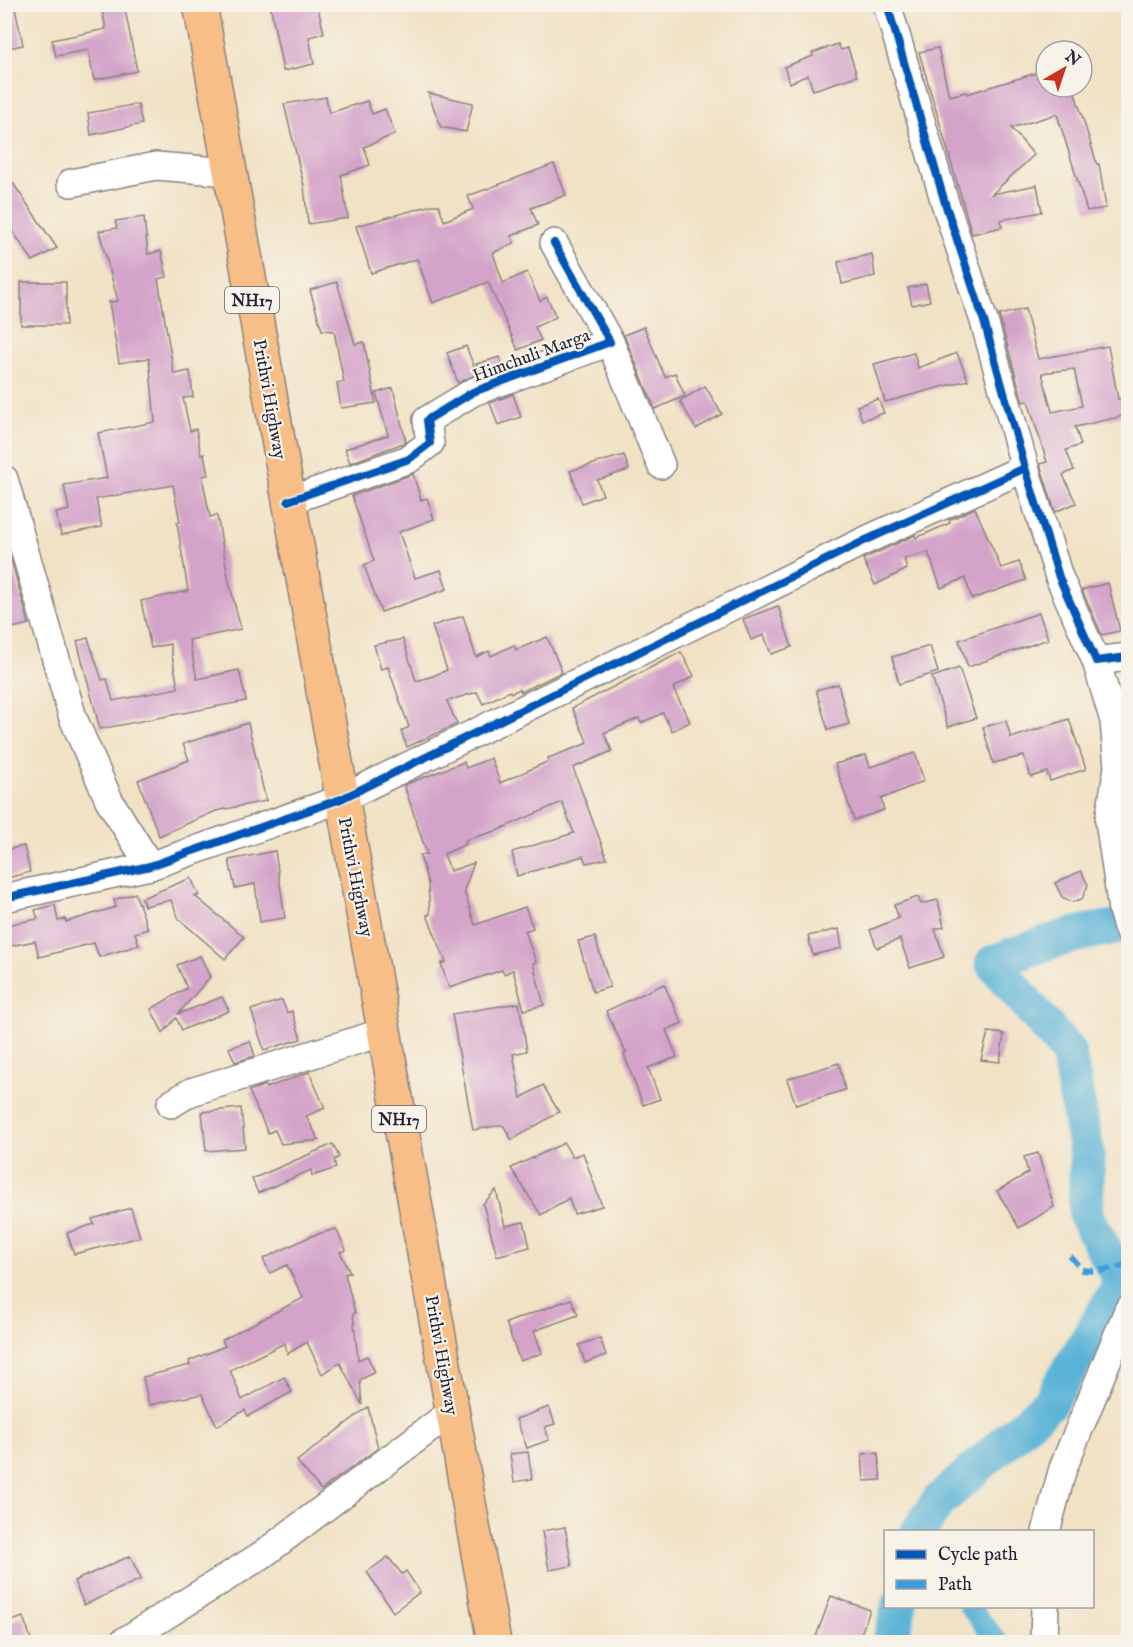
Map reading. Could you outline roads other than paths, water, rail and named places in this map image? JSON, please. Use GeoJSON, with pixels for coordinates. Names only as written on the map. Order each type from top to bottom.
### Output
{"type":"FeatureCollection","features":[{"type":"Feature","properties":{"kind":"highway","name":"Prithvi Highway"},"geometry":{"type":"LineString","coordinates":[[200,4],[494,1642]]}},
{"type":"Feature","properties":{"kind":"street"},"geometry":{"type":"LineString","coordinates":[[886,4],[945,203],[984,321],[1024,468],[1059,578],[1096,661],[1114,721],[1118,768],[1109,820],[1125,920]]}},
{"type":"Feature","properties":{"kind":"street"},"geometry":{"type":"LineString","coordinates":[[70,183],[156,166],[230,172]]}},
{"type":"Feature","properties":{"kind":"street","name":"Himchuli Marga"},"geometry":{"type":"LineString","coordinates":[[288,501],[409,459],[430,443],[427,420],[472,392],[610,342],[554,243]]}},
{"type":"Feature","properties":{"kind":"street"},"geometry":{"type":"LineString","coordinates":[[610,342],[661,465]]}},
{"type":"Feature","properties":{"kind":"street"},"geometry":{"type":"LineString","coordinates":[[4,898],[150,866],[341,799],[864,541],[1024,468]]}},
{"type":"Feature","properties":{"kind":"street"},"geometry":{"type":"LineString","coordinates":[[4,479],[73,718],[110,801],[150,866]]}},
{"type":"Feature","properties":{"kind":"street"},"geometry":{"type":"LineString","coordinates":[[1096,661],[1128,657]]}},
{"type":"Feature","properties":{"kind":"street"},"geometry":{"type":"LineString","coordinates":[[171,1104],[191,1092],[384,1032]]}},
{"type":"Feature","properties":{"kind":"street"},"geometry":{"type":"LineString","coordinates":[[1047,1530],[1063,1468],[1128,1310]]}},
{"type":"Feature","properties":{"kind":"street"},"geometry":{"type":"LineString","coordinates":[[123,1642],[262,1555],[453,1411]]}},
{"type":"Feature","properties":{"kind":"street"},"geometry":{"type":"LineString","coordinates":[[1044,1642],[1045,1608]]}},
{"type":"Feature","properties":{"kind":"waterway"},"geometry":{"type":"LineString","coordinates":[[919,1530],[939,1501],[1049,1403],[1122,1283],[1086,1216],[1087,1154],[1068,1052],[993,963],[1059,939],[1128,926]]}},
{"type":"Feature","properties":{"kind":"waterway"},"geometry":{"type":"LineString","coordinates":[[890,1642],[898,1608]]}},
{"type":"Feature","properties":{"kind":"waterway"},"geometry":{"type":"LineString","coordinates":[[971,1608],[998,1642]]}}]}
